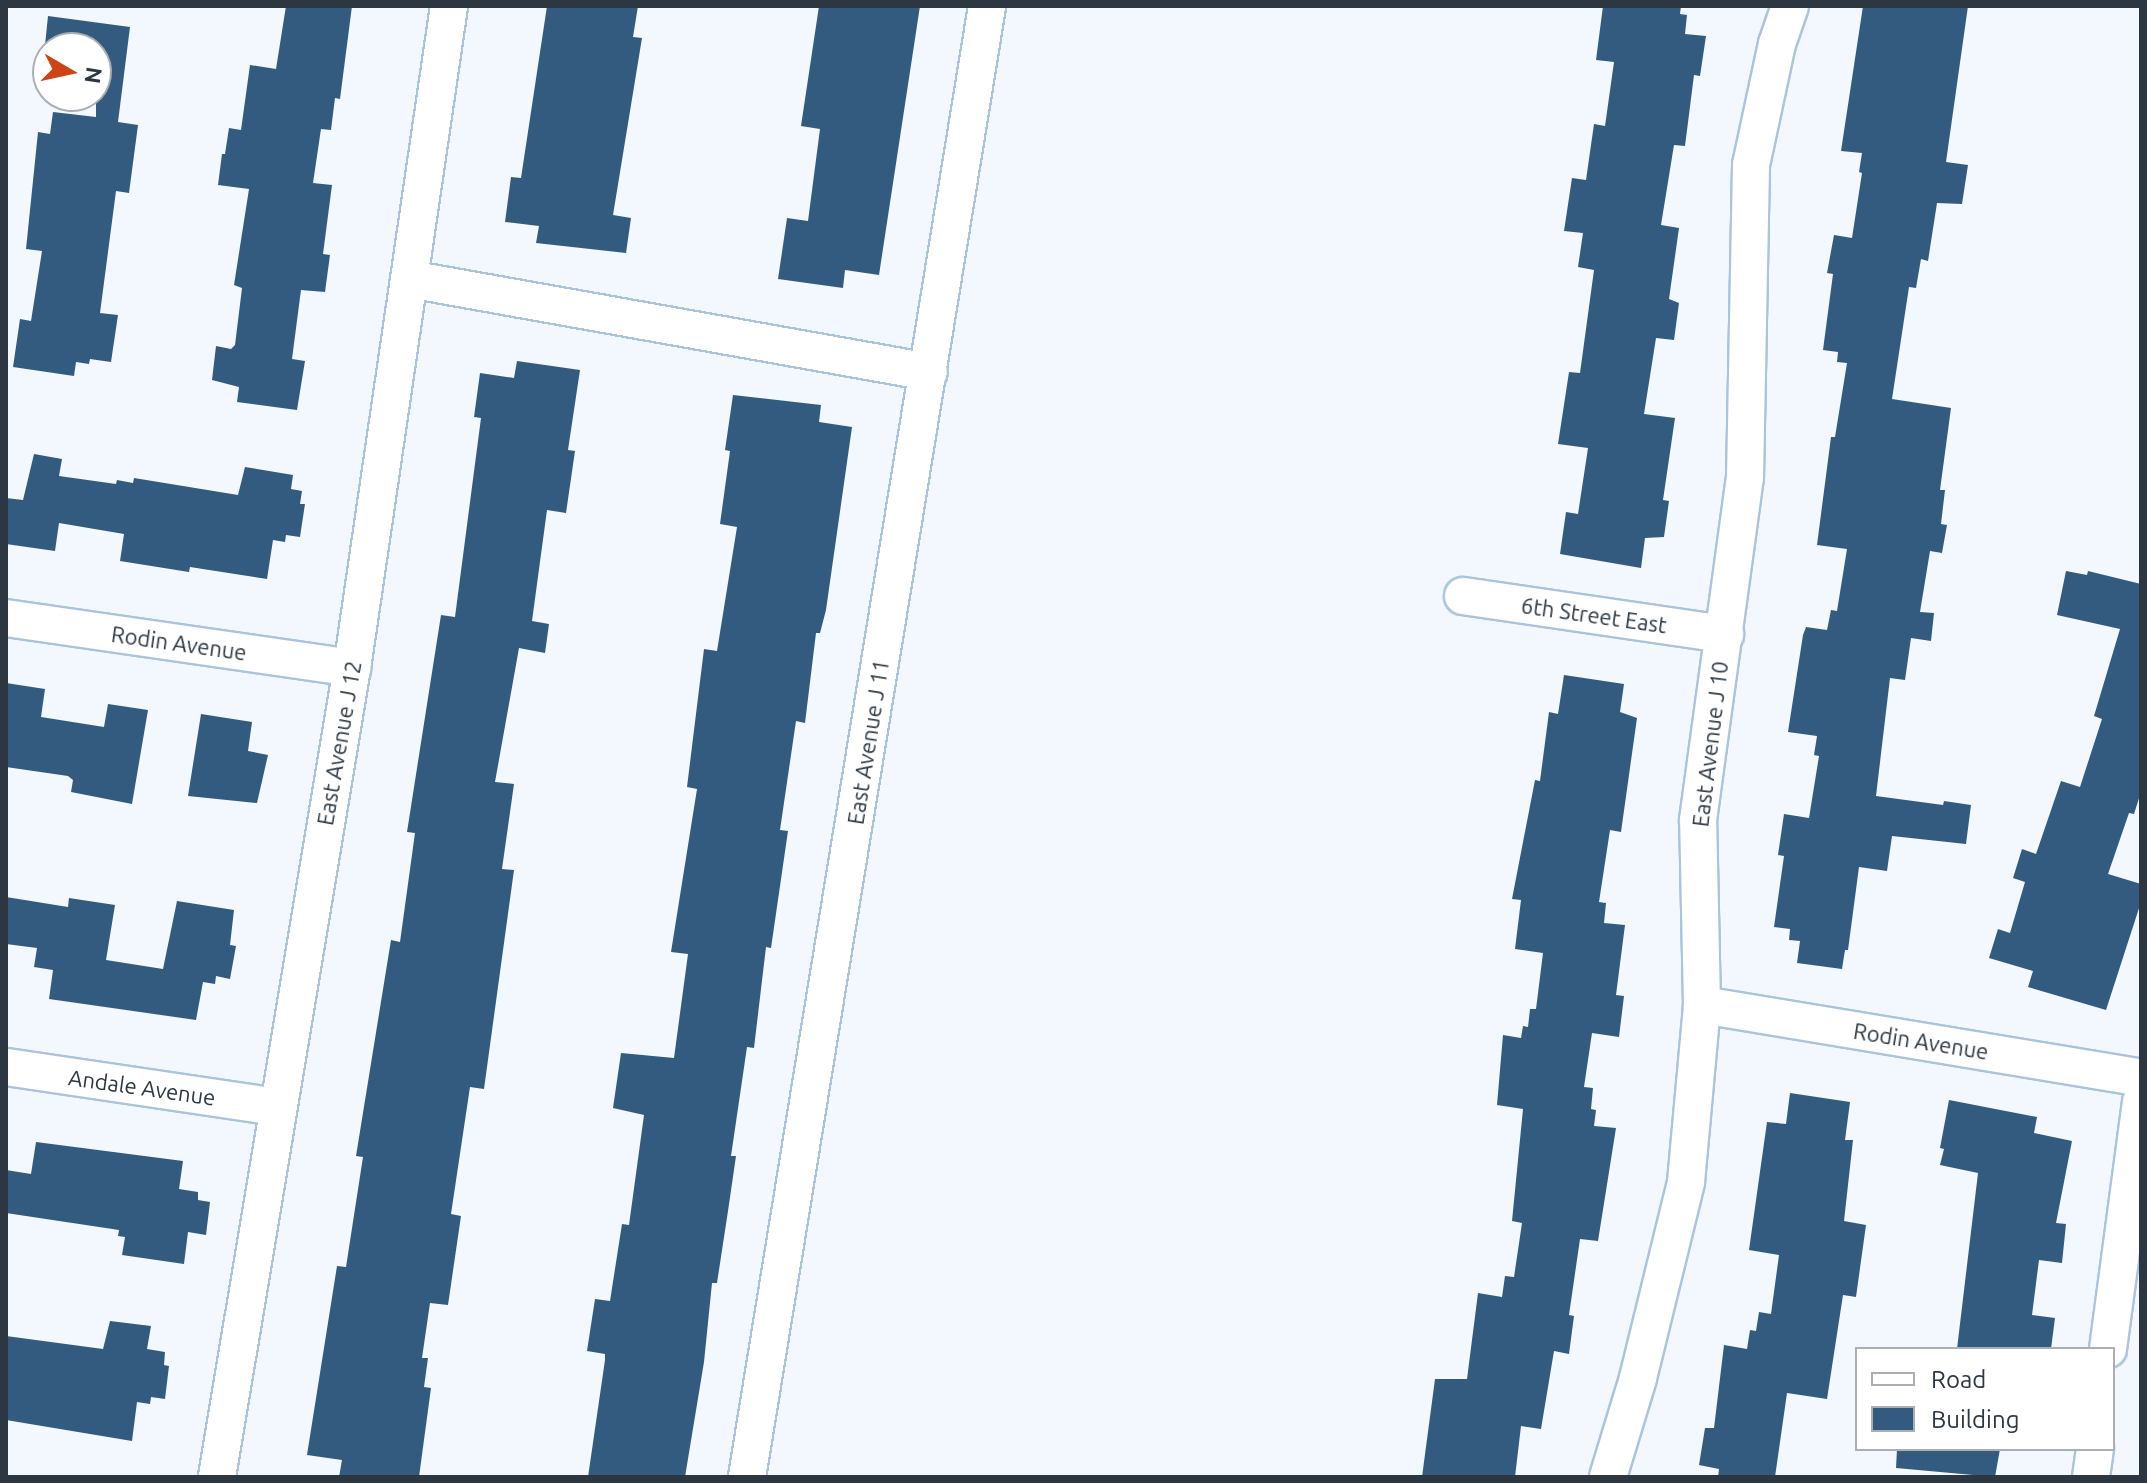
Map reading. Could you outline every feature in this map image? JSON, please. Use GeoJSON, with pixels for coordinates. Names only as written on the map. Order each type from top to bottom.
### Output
{"type":"FeatureCollection","features":[{"type":"Feature","properties":{"kind":"street","name":"East Avenue J 12"},"geometry":{"type":"LineString","coordinates":[[217,1477],[352,668],[449,6]]}},
{"type":"Feature","properties":{"kind":"street","name":"East Avenue J 11"},"geometry":{"type":"LineString","coordinates":[[747,1477],[987,6]]}},
{"type":"Feature","properties":{"kind":"street","name":"East Avenue J 10"},"geometry":{"type":"LineString","coordinates":[[1608,1477],[1638,1378],[1686,1182],[1702,1005],[1698,820],[1745,478],[1751,165],[1777,44],[1790,6]]}},
{"type":"Feature","properties":{"kind":"street"},"geometry":{"type":"LineString","coordinates":[[409,279],[929,372]]}},
{"type":"Feature","properties":{"kind":"street","name":"6th Street East"},"geometry":{"type":"LineString","coordinates":[[1463,596],[1725,634]]}},
{"type":"Feature","properties":{"kind":"street","name":"Rodin Avenue"},"geometry":{"type":"LineString","coordinates":[[6,618],[352,668]]}},
{"type":"Feature","properties":{"kind":"street","name":"Rodin Avenue"},"geometry":{"type":"LineString","coordinates":[[1702,1005],[2141,1078]]}},
{"type":"Feature","properties":{"kind":"street","name":"Andale Avenue"},"geometry":{"type":"LineString","coordinates":[[6,1067],[277,1107]]}},
{"type":"Feature","properties":{"kind":"street"},"geometry":{"type":"LineString","coordinates":[[2108,1347],[2141,1102]]}},
{"type":"Feature","properties":{"kind":"street"},"geometry":{"type":"LineString","coordinates":[[2091,1477],[2095,1451]]}},
{"type":"Feature","properties":{"kind":"building"},"geometry":{"type":"Polygon","coordinates":[[[286,6],[352,6],[340,99],[335,98],[331,130],[321,129],[313,183],[332,185],[323,254],[330,255],[325,292],[301,290],[292,359],[305,361],[297,410],[237,402],[239,387],[212,380],[216,346],[231,349],[235,345],[242,288],[234,285],[249,189],[218,185],[222,154],[225,154],[229,128],[241,130],[250,65],[276,69],[286,6]]]}},
{"type":"Feature","properties":{"kind":"building"},"geometry":{"type":"Polygon","coordinates":[[[547,6],[638,6],[633,37],[642,38],[613,215],[631,218],[626,253],[536,243],[539,226],[505,222],[511,177],[521,178],[547,6]]]}},
{"type":"Feature","properties":{"kind":"building"},"geometry":{"type":"Polygon","coordinates":[[[819,6],[920,6],[879,275],[845,270],[843,288],[778,279],[787,218],[808,221],[820,129],[801,126],[819,6]]]}},
{"type":"Feature","properties":{"kind":"building"},"geometry":{"type":"Polygon","coordinates":[[[1603,6],[1681,6],[1680,14],[1687,15],[1685,34],[1706,36],[1700,76],[1694,75],[1685,146],[1674,145],[1661,225],[1679,228],[1669,299],[1679,303],[1674,340],[1656,338],[1644,414],[1675,418],[1663,500],[1669,501],[1664,537],[1645,538],[1641,568],[1560,554],[1566,512],[1578,514],[1588,448],[1558,444],[1569,372],[1580,373],[1594,270],[1578,267],[1583,233],[1564,231],[1572,178],[1586,180],[1594,124],[1605,126],[1614,62],[1596,60],[1603,6]]]}},
{"type":"Feature","properties":{"kind":"building"},"geometry":{"type":"Polygon","coordinates":[[[1863,6],[1968,6],[1946,162],[1968,165],[1962,204],[1937,203],[1928,261],[1921,259],[1916,288],[1909,287],[1892,399],[1951,408],[1940,490],[1945,490],[1941,524],[1947,525],[1942,553],[1930,551],[1920,612],[1934,613],[1931,641],[1911,638],[1905,680],[1890,678],[1876,796],[1943,805],[1944,801],[1971,805],[1966,844],[1892,836],[1887,871],[1859,867],[1848,950],[1845,950],[1842,969],[1797,963],[1800,941],[1789,940],[1790,929],[1774,927],[1784,856],[1778,855],[1784,814],[1809,818],[1819,756],[1814,755],[1817,736],[1788,732],[1803,635],[1806,627],[1827,630],[1831,610],[1837,611],[1847,549],[1817,545],[1831,437],[1835,437],[1847,363],[1837,362],[1838,352],[1823,350],[1833,274],[1827,273],[1834,235],[1852,238],[1862,173],[1859,172],[1862,153],[1841,151],[1863,6]]]}},
{"type":"Feature","properties":{"kind":"building"},"geometry":{"type":"Polygon","coordinates":[[[48,16],[130,27],[118,122],[138,125],[129,193],[116,191],[100,313],[118,315],[111,362],[90,359],[89,364],[76,362],[74,376],[13,367],[20,319],[31,321],[42,251],[26,249],[38,132],[50,134],[53,112],[96,117],[96,112],[112,112],[112,32],[46,32],[48,16]]]}},
{"type":"Feature","properties":{"kind":"building"},"geometry":{"type":"Polygon","coordinates":[[[517,361],[580,370],[568,450],[575,451],[566,513],[547,510],[532,621],[549,624],[545,653],[519,648],[495,782],[514,784],[502,869],[514,870],[484,1089],[470,1087],[451,1214],[461,1216],[448,1305],[430,1303],[422,1358],[428,1358],[424,1387],[431,1388],[419,1477],[339,1477],[342,1460],[307,1455],[337,1266],[346,1267],[363,1157],[356,1156],[391,940],[400,942],[415,833],[407,832],[441,615],[455,617],[481,418],[474,417],[480,373],[514,378],[517,361]]]}},
{"type":"Feature","properties":{"kind":"building"},"geometry":{"type":"Polygon","coordinates":[[[733,395],[821,405],[819,422],[852,427],[826,610],[820,633],[816,633],[805,723],[796,721],[780,830],[788,831],[771,948],[766,947],[754,1048],[747,1047],[731,1156],[736,1156],[717,1283],[712,1283],[704,1362],[685,1477],[588,1477],[605,1360],[605,1354],[587,1351],[595,1299],[610,1301],[622,1224],[629,1225],[644,1115],[613,1108],[621,1053],[674,1058],[688,954],[671,952],[697,789],[687,787],[704,649],[717,651],[737,527],[720,524],[730,451],[725,450],[733,395]]]}},
{"type":"Feature","properties":{"kind":"building"},"geometry":{"type":"Polygon","coordinates":[[[34,454],[62,459],[59,476],[116,484],[117,480],[133,483],[134,478],[238,495],[245,467],[293,475],[291,489],[302,491],[300,504],[305,504],[300,537],[286,535],[285,542],[273,540],[267,579],[190,567],[189,572],[120,561],[124,534],[59,523],[55,551],[6,544],[6,498],[23,500],[34,454]]]}},
{"type":"Feature","properties":{"kind":"building"},"geometry":{"type":"Polygon","coordinates":[[[2066,571],[2087,575],[2088,571],[2141,584],[2141,792],[2134,814],[2129,813],[2108,874],[2141,884],[2141,902],[2106,1010],[2028,987],[2033,971],[1989,958],[1998,929],[2010,933],[2025,882],[2013,878],[2022,849],[2036,854],[2061,781],[2080,787],[2102,719],[2094,716],[2120,629],[2057,615],[2066,571]]]}},
{"type":"Feature","properties":{"kind":"building"},"geometry":{"type":"Polygon","coordinates":[[[1564,675],[1624,684],[1620,712],[1637,718],[1621,832],[1610,830],[1599,902],[1606,903],[1604,923],[1625,925],[1616,995],[1624,996],[1619,1037],[1592,1033],[1584,1087],[1593,1088],[1591,1109],[1596,1110],[1594,1126],[1616,1128],[1598,1241],[1580,1239],[1569,1315],[1574,1316],[1569,1354],[1554,1351],[1541,1429],[1521,1426],[1515,1477],[1422,1477],[1435,1379],[1467,1379],[1478,1293],[1502,1297],[1505,1276],[1514,1277],[1522,1223],[1512,1221],[1523,1109],[1497,1105],[1503,1035],[1521,1038],[1523,1026],[1528,1027],[1530,1009],[1536,1009],[1543,953],[1515,949],[1521,900],[1512,899],[1535,780],[1540,781],[1549,712],[1558,714],[1564,675]]]}},
{"type":"Feature","properties":{"kind":"building"},"geometry":{"type":"Polygon","coordinates":[[[6,683],[45,689],[41,717],[104,727],[108,704],[148,710],[132,804],[71,792],[73,780],[68,776],[6,767],[6,683]]]}},
{"type":"Feature","properties":{"kind":"building"},"geometry":{"type":"Polygon","coordinates":[[[201,714],[252,722],[248,751],[268,755],[257,803],[188,796],[201,714]]]}},
{"type":"Feature","properties":{"kind":"building"},"geometry":{"type":"Polygon","coordinates":[[[6,897],[68,907],[69,898],[115,905],[106,960],[163,969],[177,901],[234,910],[230,945],[236,946],[230,979],[216,976],[215,984],[203,982],[196,1020],[49,999],[53,970],[34,967],[37,948],[6,944],[6,897]]]}},
{"type":"Feature","properties":{"kind":"building"},"geometry":{"type":"Polygon","coordinates":[[[1790,1093],[1850,1102],[1845,1140],[1853,1140],[1844,1221],[1866,1225],[1856,1297],[1843,1295],[1827,1399],[1787,1393],[1775,1477],[1718,1477],[1719,1469],[1699,1465],[1705,1428],[1714,1428],[1724,1345],[1747,1349],[1750,1330],[1756,1331],[1759,1312],[1771,1314],[1779,1255],[1749,1250],[1767,1122],[1786,1124],[1790,1093]]]}},
{"type":"Feature","properties":{"kind":"building"},"geometry":{"type":"Polygon","coordinates":[[[1949,1100],[2037,1117],[2034,1133],[2072,1141],[2056,1223],[2066,1224],[2062,1263],[2039,1260],[2032,1315],[2055,1318],[2051,1347],[1957,1347],[1978,1173],[1940,1165],[1944,1149],[1940,1148],[1949,1100]]]}},
{"type":"Feature","properties":{"kind":"building"},"geometry":{"type":"Polygon","coordinates":[[[36,1142],[183,1161],[179,1189],[198,1192],[198,1200],[210,1202],[206,1235],[188,1232],[184,1264],[122,1255],[125,1237],[118,1236],[119,1230],[6,1213],[6,1170],[31,1174],[36,1142]]]}},
{"type":"Feature","properties":{"kind":"building"},"geometry":{"type":"Polygon","coordinates":[[[110,1321],[151,1326],[147,1349],[165,1352],[164,1365],[169,1366],[165,1399],[151,1397],[150,1404],[137,1402],[132,1441],[6,1420],[6,1336],[103,1349],[110,1321]]]}},
{"type":"Feature","properties":{"kind":"building"},"geometry":{"type":"Polygon","coordinates":[[[1897,1451],[2000,1451],[1995,1477],[1896,1468],[1897,1451]]]}}]}
